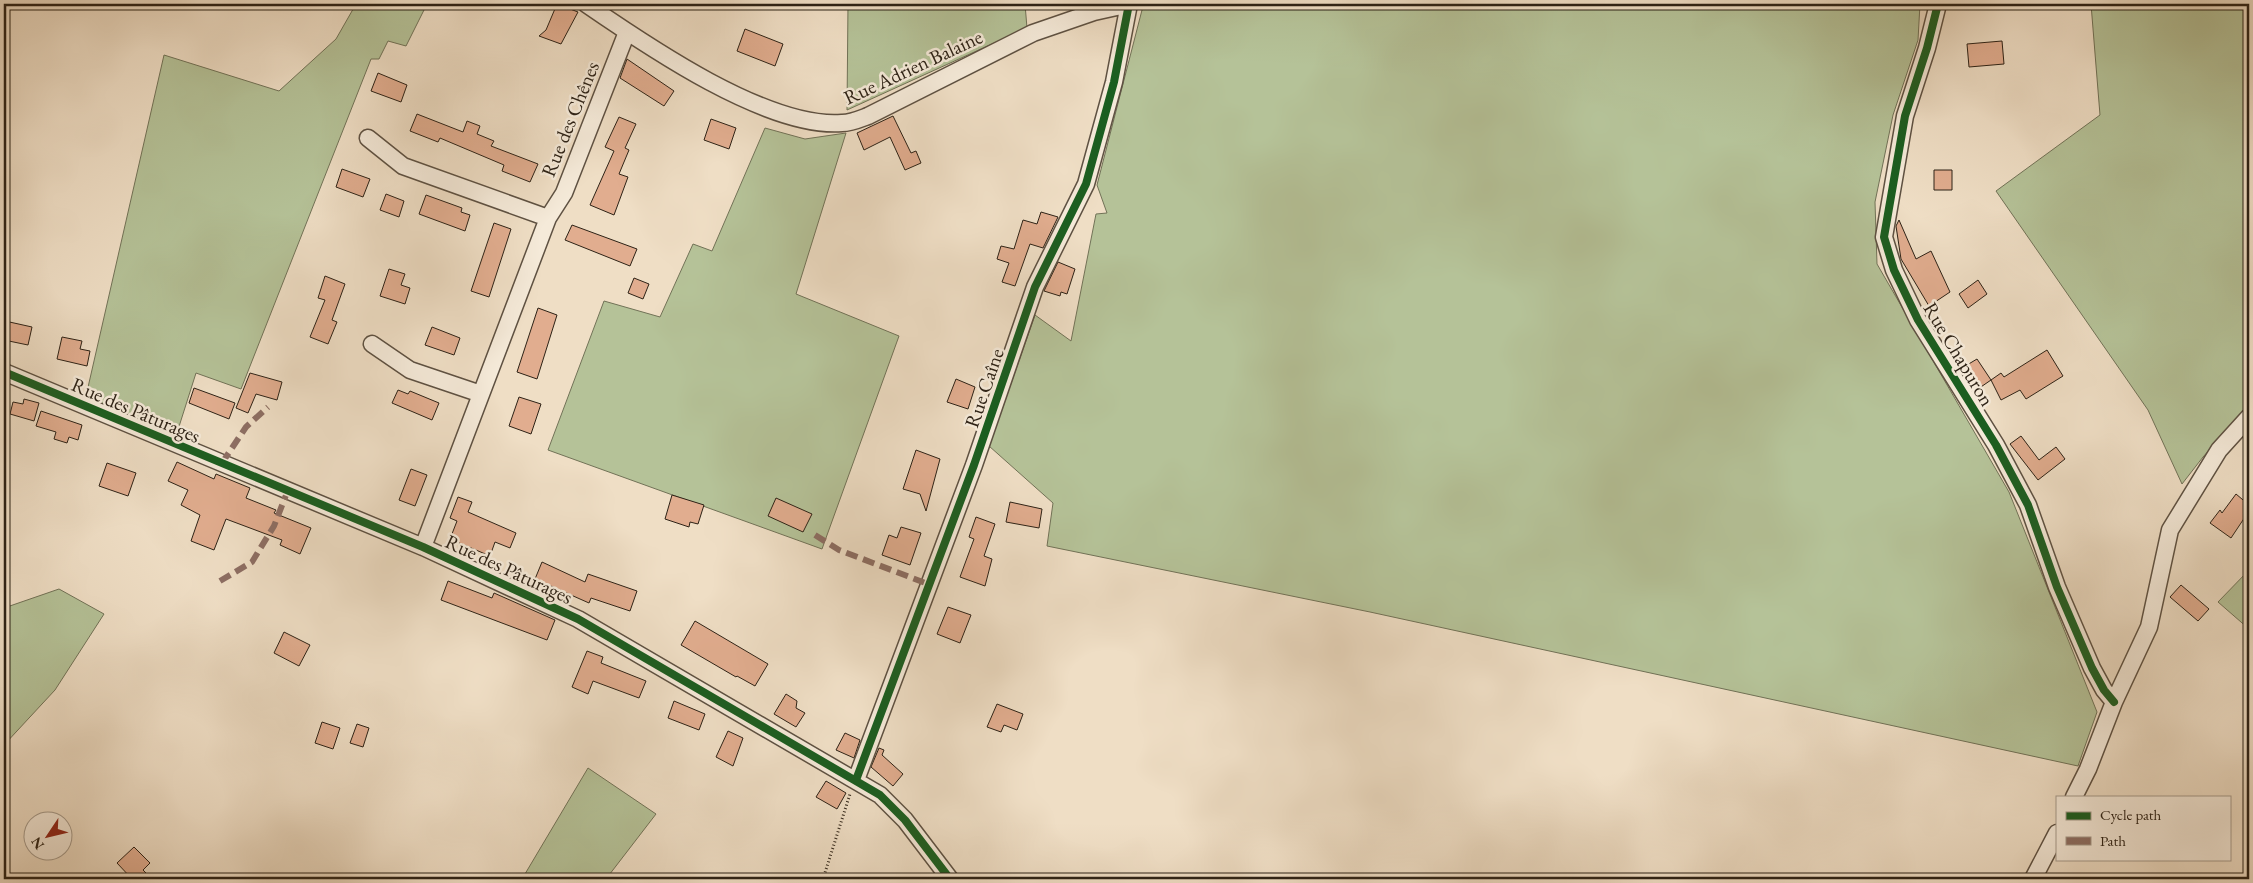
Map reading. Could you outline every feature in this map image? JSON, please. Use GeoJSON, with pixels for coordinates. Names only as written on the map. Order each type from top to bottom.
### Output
{"type":"FeatureCollection","features":[{"type":"Feature","properties":{"kind":"street","name":"Rue Adrien Balaine"},"geometry":{"type":"LineString","coordinates":[[586,4],[627,32],[749,103],[811,121],[843,124],[868,116],[1033,33],[1094,12],[1129,4]]}},
{"type":"Feature","properties":{"kind":"street","name":"Rue Caîne"},"geometry":{"type":"LineString","coordinates":[[856,780],[974,465],[1035,287],[1086,184],[1114,82],[1129,4]]}},
{"type":"Feature","properties":{"kind":"street","name":"Rue Chapuron"},"geometry":{"type":"LineString","coordinates":[[1938,4],[1927,48],[1905,116],[1884,237],[1894,270],[1918,320],[1996,445],[2028,505],[2057,587],[2084,650],[2104,690],[2114,702]]}},
{"type":"Feature","properties":{"kind":"street","name":"Rue des Chênes"},"geometry":{"type":"LineString","coordinates":[[423,547],[548,218],[564,193],[627,32]]}},
{"type":"Feature","properties":{"kind":"street"},"geometry":{"type":"LineString","coordinates":[[368,138],[402,166],[548,218]]}},
{"type":"Feature","properties":{"kind":"street"},"geometry":{"type":"LineString","coordinates":[[372,344],[410,370],[481,394]]}},
{"type":"Feature","properties":{"kind":"street","name":"Rue des Pâturages"},"geometry":{"type":"LineString","coordinates":[[4,372],[423,547],[578,619],[880,795],[905,820],[950,879]]}},
{"type":"Feature","properties":{"kind":"street"},"geometry":{"type":"LineString","coordinates":[[2074,796],[2114,702],[2149,627],[2170,530],[2219,450],[2249,417]]}},
{"type":"Feature","properties":{"kind":"street"},"geometry":{"type":"LineString","coordinates":[[2033,879],[2056,835]]}},
{"type":"Feature","properties":{"kind":"path"},"geometry":{"type":"LineString","coordinates":[[823,879],[856,780]]}},
{"type":"Feature","properties":{"kind":"green space"},"geometry":{"type":"Polygon","coordinates":[[[356,4],[427,4],[406,46],[388,41],[379,59],[371,59],[241,389],[196,373],[176,436],[86,396],[164,55],[279,91],[336,39],[356,4]]]}},
{"type":"Feature","properties":{"kind":"green space"},"geometry":{"type":"Polygon","coordinates":[[[848,4],[1025,4],[1027,28],[847,110],[848,4]]]}},
{"type":"Feature","properties":{"kind":"green space"},"geometry":{"type":"Polygon","coordinates":[[[1150,4],[1920,4],[1918,40],[1893,115],[1875,202],[1877,264],[2009,492],[2097,712],[2078,766],[1370,612],[1047,546],[1053,503],[989,446],[1035,315],[1071,341],[1096,214],[1107,213],[1097,185],[1142,10],[1150,4]]]}},
{"type":"Feature","properties":{"kind":"green space"},"geometry":{"type":"Polygon","coordinates":[[[2091,4],[2249,4],[2249,405],[2182,484],[2148,410],[1996,191],[2100,115],[2091,4]]]}},
{"type":"Feature","properties":{"kind":"green space"},"geometry":{"type":"Polygon","coordinates":[[[765,128],[805,139],[846,133],[796,294],[899,336],[822,549],[548,450],[604,301],[660,317],[693,244],[712,251],[765,128]]]}},
{"type":"Feature","properties":{"kind":"green space"},"geometry":{"type":"Polygon","coordinates":[[[2249,570],[2249,629],[2218,602],[2249,570]]]}},
{"type":"Feature","properties":{"kind":"green space"},"geometry":{"type":"Polygon","coordinates":[[[59,589],[104,614],[55,690],[4,745],[4,608],[59,589]]]}},
{"type":"Feature","properties":{"kind":"green space"},"geometry":{"type":"Polygon","coordinates":[[[588,768],[656,814],[606,879],[522,879],[588,768]]]}},
{"type":"Feature","properties":{"kind":"building"},"geometry":{"type":"Polygon","coordinates":[[[557,4],[578,12],[561,44],[539,36],[546,30],[557,4]]]}},
{"type":"Feature","properties":{"kind":"building"},"geometry":{"type":"Polygon","coordinates":[[[745,29],[783,44],[775,66],[737,51],[745,29]]]}},
{"type":"Feature","properties":{"kind":"building"},"geometry":{"type":"Polygon","coordinates":[[[2002,41],[2004,64],[1969,67],[1967,44],[2002,41]]]}},
{"type":"Feature","properties":{"kind":"building"},"geometry":{"type":"Polygon","coordinates":[[[627,59],[674,91],[664,106],[620,78],[627,59]]]}},
{"type":"Feature","properties":{"kind":"building"},"geometry":{"type":"Polygon","coordinates":[[[378,73],[407,85],[401,102],[371,91],[378,73]]]}},
{"type":"Feature","properties":{"kind":"building"},"geometry":{"type":"Polygon","coordinates":[[[417,114],[463,132],[467,121],[480,126],[477,134],[494,141],[491,146],[538,164],[530,182],[502,171],[504,165],[440,138],[438,142],[410,131],[417,114]]]}},
{"type":"Feature","properties":{"kind":"building"},"geometry":{"type":"Polygon","coordinates":[[[893,116],[911,153],[916,151],[921,163],[905,170],[890,137],[864,150],[857,133],[893,116]]]}},
{"type":"Feature","properties":{"kind":"building"},"geometry":{"type":"Polygon","coordinates":[[[619,117],[636,124],[625,148],[629,150],[619,174],[628,177],[614,215],[590,205],[614,151],[605,147],[619,117]]]}},
{"type":"Feature","properties":{"kind":"building"},"geometry":{"type":"Polygon","coordinates":[[[711,119],[736,128],[729,149],[704,140],[711,119]]]}},
{"type":"Feature","properties":{"kind":"building"},"geometry":{"type":"Polygon","coordinates":[[[342,169],[370,179],[363,197],[336,187],[342,169]]]}},
{"type":"Feature","properties":{"kind":"building"},"geometry":{"type":"Polygon","coordinates":[[[1934,170],[1952,170],[1952,190],[1934,190],[1934,170]]]}},
{"type":"Feature","properties":{"kind":"building"},"geometry":{"type":"Polygon","coordinates":[[[386,194],[404,201],[399,217],[380,210],[386,194]]]}},
{"type":"Feature","properties":{"kind":"building"},"geometry":{"type":"Polygon","coordinates":[[[426,195],[462,208],[461,212],[470,215],[465,231],[419,214],[426,195]]]}},
{"type":"Feature","properties":{"kind":"building"},"geometry":{"type":"Polygon","coordinates":[[[1041,212],[1058,217],[1043,248],[1030,244],[1015,286],[1002,282],[1009,263],[997,259],[1001,246],[1014,249],[1023,220],[1037,224],[1041,212]]]}},
{"type":"Feature","properties":{"kind":"building"},"geometry":{"type":"Polygon","coordinates":[[[1899,220],[1916,259],[1931,251],[1950,292],[1929,306],[1901,259],[1896,226],[1899,220]]]}},
{"type":"Feature","properties":{"kind":"building"},"geometry":{"type":"Polygon","coordinates":[[[494,223],[511,229],[489,297],[471,291],[494,223]]]}},
{"type":"Feature","properties":{"kind":"building"},"geometry":{"type":"Polygon","coordinates":[[[572,225],[637,249],[630,266],[565,240],[572,225]]]}},
{"type":"Feature","properties":{"kind":"building"},"geometry":{"type":"Polygon","coordinates":[[[1058,262],[1075,269],[1067,294],[1061,292],[1060,296],[1044,291],[1058,262]]]}},
{"type":"Feature","properties":{"kind":"building"},"geometry":{"type":"Polygon","coordinates":[[[389,269],[405,274],[401,285],[410,288],[405,304],[380,296],[389,269]]]}},
{"type":"Feature","properties":{"kind":"building"},"geometry":{"type":"Polygon","coordinates":[[[325,276],[345,284],[332,320],[337,322],[328,344],[310,337],[325,300],[318,298],[325,276]]]}},
{"type":"Feature","properties":{"kind":"building"},"geometry":{"type":"Polygon","coordinates":[[[634,278],[649,284],[643,299],[628,293],[634,278]]]}},
{"type":"Feature","properties":{"kind":"building"},"geometry":{"type":"Polygon","coordinates":[[[1978,280],[1987,294],[1968,308],[1959,294],[1978,280]]]}},
{"type":"Feature","properties":{"kind":"building"},"geometry":{"type":"Polygon","coordinates":[[[538,308],[557,315],[537,379],[517,372],[538,308]]]}},
{"type":"Feature","properties":{"kind":"building"},"geometry":{"type":"Polygon","coordinates":[[[5,321],[32,327],[28,345],[4,340],[5,321]]]}},
{"type":"Feature","properties":{"kind":"building"},"geometry":{"type":"Polygon","coordinates":[[[432,327],[460,338],[454,355],[425,345],[432,327]]]}},
{"type":"Feature","properties":{"kind":"building"},"geometry":{"type":"Polygon","coordinates":[[[62,337],[82,341],[80,349],[90,351],[87,366],[57,359],[62,337]]]}},
{"type":"Feature","properties":{"kind":"building"},"geometry":{"type":"Polygon","coordinates":[[[2047,350],[2063,376],[2026,399],[2020,390],[2001,400],[1991,380],[2001,373],[2004,377],[2047,350]]]}},
{"type":"Feature","properties":{"kind":"building"},"geometry":{"type":"Polygon","coordinates":[[[1977,359],[1991,380],[1975,391],[1962,368],[1977,359]]]}},
{"type":"Feature","properties":{"kind":"building"},"geometry":{"type":"Polygon","coordinates":[[[250,373],[282,382],[277,400],[256,394],[248,413],[236,408],[250,373]]]}},
{"type":"Feature","properties":{"kind":"building"},"geometry":{"type":"Polygon","coordinates":[[[956,379],[975,387],[968,409],[947,402],[956,379]]]}},
{"type":"Feature","properties":{"kind":"building"},"geometry":{"type":"Polygon","coordinates":[[[194,388],[235,403],[229,419],[189,403],[194,388]]]}},
{"type":"Feature","properties":{"kind":"building"},"geometry":{"type":"Polygon","coordinates":[[[398,390],[408,394],[410,391],[439,403],[432,420],[392,403],[398,390]]]}},
{"type":"Feature","properties":{"kind":"building"},"geometry":{"type":"Polygon","coordinates":[[[519,397],[541,404],[531,434],[509,426],[519,397]]]}},
{"type":"Feature","properties":{"kind":"building"},"geometry":{"type":"Polygon","coordinates":[[[24,399],[39,403],[34,421],[10,414],[13,402],[23,404],[24,399]]]}},
{"type":"Feature","properties":{"kind":"building"},"geometry":{"type":"Polygon","coordinates":[[[41,411],[82,425],[78,440],[69,437],[67,443],[54,439],[56,432],[36,426],[41,411]]]}},
{"type":"Feature","properties":{"kind":"building"},"geometry":{"type":"Polygon","coordinates":[[[2021,436],[2039,460],[2056,447],[2065,459],[2038,480],[2010,444],[2021,436]]]}},
{"type":"Feature","properties":{"kind":"building"},"geometry":{"type":"Polygon","coordinates":[[[916,450],[940,459],[926,511],[920,494],[903,489],[916,450]]]}},
{"type":"Feature","properties":{"kind":"building"},"geometry":{"type":"Polygon","coordinates":[[[177,462],[214,479],[216,474],[250,488],[246,498],[276,510],[274,513],[311,528],[300,554],[280,545],[282,540],[226,519],[214,550],[191,541],[200,515],[181,505],[188,490],[168,481],[177,462]]]}},
{"type":"Feature","properties":{"kind":"building"},"geometry":{"type":"Polygon","coordinates":[[[107,463],[136,473],[128,496],[99,486],[107,463]]]}},
{"type":"Feature","properties":{"kind":"building"},"geometry":{"type":"Polygon","coordinates":[[[411,469],[427,475],[415,506],[399,500],[411,469]]]}},
{"type":"Feature","properties":{"kind":"building"},"geometry":{"type":"Polygon","coordinates":[[[2236,494],[2249,505],[2249,511],[2231,538],[2210,523],[2220,510],[2222,513],[2236,494]]]}},
{"type":"Feature","properties":{"kind":"building"},"geometry":{"type":"Polygon","coordinates":[[[672,495],[704,505],[698,524],[690,522],[689,527],[665,519],[672,495]]]}},
{"type":"Feature","properties":{"kind":"building"},"geometry":{"type":"Polygon","coordinates":[[[458,497],[472,502],[468,512],[516,533],[510,548],[495,542],[490,556],[450,539],[457,521],[450,518],[458,497]]]}},
{"type":"Feature","properties":{"kind":"building"},"geometry":{"type":"Polygon","coordinates":[[[776,498],[812,514],[803,532],[768,516],[776,498]]]}},
{"type":"Feature","properties":{"kind":"building"},"geometry":{"type":"Polygon","coordinates":[[[1010,502],[1042,509],[1039,528],[1006,522],[1010,502]]]}},
{"type":"Feature","properties":{"kind":"building"},"geometry":{"type":"Polygon","coordinates":[[[976,517],[995,524],[984,556],[992,559],[985,586],[960,577],[974,539],[969,537],[976,517]]]}},
{"type":"Feature","properties":{"kind":"building"},"geometry":{"type":"Polygon","coordinates":[[[901,527],[921,533],[910,565],[882,555],[889,535],[897,538],[901,527]]]}},
{"type":"Feature","properties":{"kind":"building"},"geometry":{"type":"Polygon","coordinates":[[[542,562],[585,582],[588,574],[637,591],[630,611],[591,598],[589,603],[535,579],[542,562]]]}},
{"type":"Feature","properties":{"kind":"building"},"geometry":{"type":"Polygon","coordinates":[[[448,581],[492,598],[494,593],[555,620],[547,640],[441,600],[448,581]]]}},
{"type":"Feature","properties":{"kind":"building"},"geometry":{"type":"Polygon","coordinates":[[[2181,585],[2209,609],[2198,621],[2170,597],[2181,585]]]}},
{"type":"Feature","properties":{"kind":"building"},"geometry":{"type":"Polygon","coordinates":[[[948,607],[971,615],[960,643],[937,634],[948,607]]]}},
{"type":"Feature","properties":{"kind":"building"},"geometry":{"type":"Polygon","coordinates":[[[695,621],[768,664],[755,686],[681,645],[695,621]]]}},
{"type":"Feature","properties":{"kind":"building"},"geometry":{"type":"Polygon","coordinates":[[[284,632],[310,645],[299,666],[274,653],[284,632]]]}},
{"type":"Feature","properties":{"kind":"building"},"geometry":{"type":"Polygon","coordinates":[[[587,651],[603,657],[601,663],[646,681],[639,698],[593,681],[588,694],[572,687],[587,651]]]}},
{"type":"Feature","properties":{"kind":"building"},"geometry":{"type":"Polygon","coordinates":[[[786,694],[797,701],[796,708],[805,713],[796,727],[774,714],[786,694]]]}},
{"type":"Feature","properties":{"kind":"building"},"geometry":{"type":"Polygon","coordinates":[[[674,701],[705,714],[699,730],[668,718],[674,701]]]}},
{"type":"Feature","properties":{"kind":"building"},"geometry":{"type":"Polygon","coordinates":[[[997,704],[1023,714],[1017,730],[1004,725],[1001,732],[987,727],[997,704]]]}},
{"type":"Feature","properties":{"kind":"building"},"geometry":{"type":"Polygon","coordinates":[[[322,722],[340,728],[333,749],[315,743],[322,722]]]}},
{"type":"Feature","properties":{"kind":"building"},"geometry":{"type":"Polygon","coordinates":[[[357,724],[369,728],[363,747],[350,743],[357,724]]]}},
{"type":"Feature","properties":{"kind":"building"},"geometry":{"type":"Polygon","coordinates":[[[728,731],[743,738],[733,766],[716,757],[728,731]]]}},
{"type":"Feature","properties":{"kind":"building"},"geometry":{"type":"Polygon","coordinates":[[[845,733],[860,740],[854,758],[836,750],[845,733]]]}},
{"type":"Feature","properties":{"kind":"building"},"geometry":{"type":"Polygon","coordinates":[[[879,748],[884,750],[882,755],[903,774],[893,786],[871,767],[879,748]]]}},
{"type":"Feature","properties":{"kind":"building"},"geometry":{"type":"Polygon","coordinates":[[[826,781],[846,793],[837,809],[816,797],[826,781]]]}},
{"type":"Feature","properties":{"kind":"building"},"geometry":{"type":"Polygon","coordinates":[[[134,847],[150,863],[143,870],[152,879],[132,879],[117,863],[134,847]]]}},
{"type":"Feature","properties":{"kind":"marked path"},"geometry":{"type":"LineString","coordinates":[[222,463],[246,427],[268,407]]}},
{"type":"Feature","properties":{"kind":"marked path"},"geometry":{"type":"LineString","coordinates":[[220,581],[252,562],[274,526],[288,490]]}},
{"type":"Feature","properties":{"kind":"marked path"},"geometry":{"type":"LineString","coordinates":[[815,535],[839,550],[928,584]]}},
{"type":"Feature","properties":{"kind":"cycle path"},"geometry":{"type":"LineString","coordinates":[[856,780],[974,465],[1035,287],[1086,184],[1114,82],[1129,4]]}},
{"type":"Feature","properties":{"kind":"cycle path"},"geometry":{"type":"LineString","coordinates":[[1938,4],[1927,48],[1905,116],[1884,237],[1894,270],[1918,320],[1996,445],[2028,505],[2057,587],[2092,668],[2104,690],[2114,702]]}},
{"type":"Feature","properties":{"kind":"cycle path"},"geometry":{"type":"LineString","coordinates":[[4,372],[423,547],[578,619],[880,795],[905,820],[950,879]]}}]}
